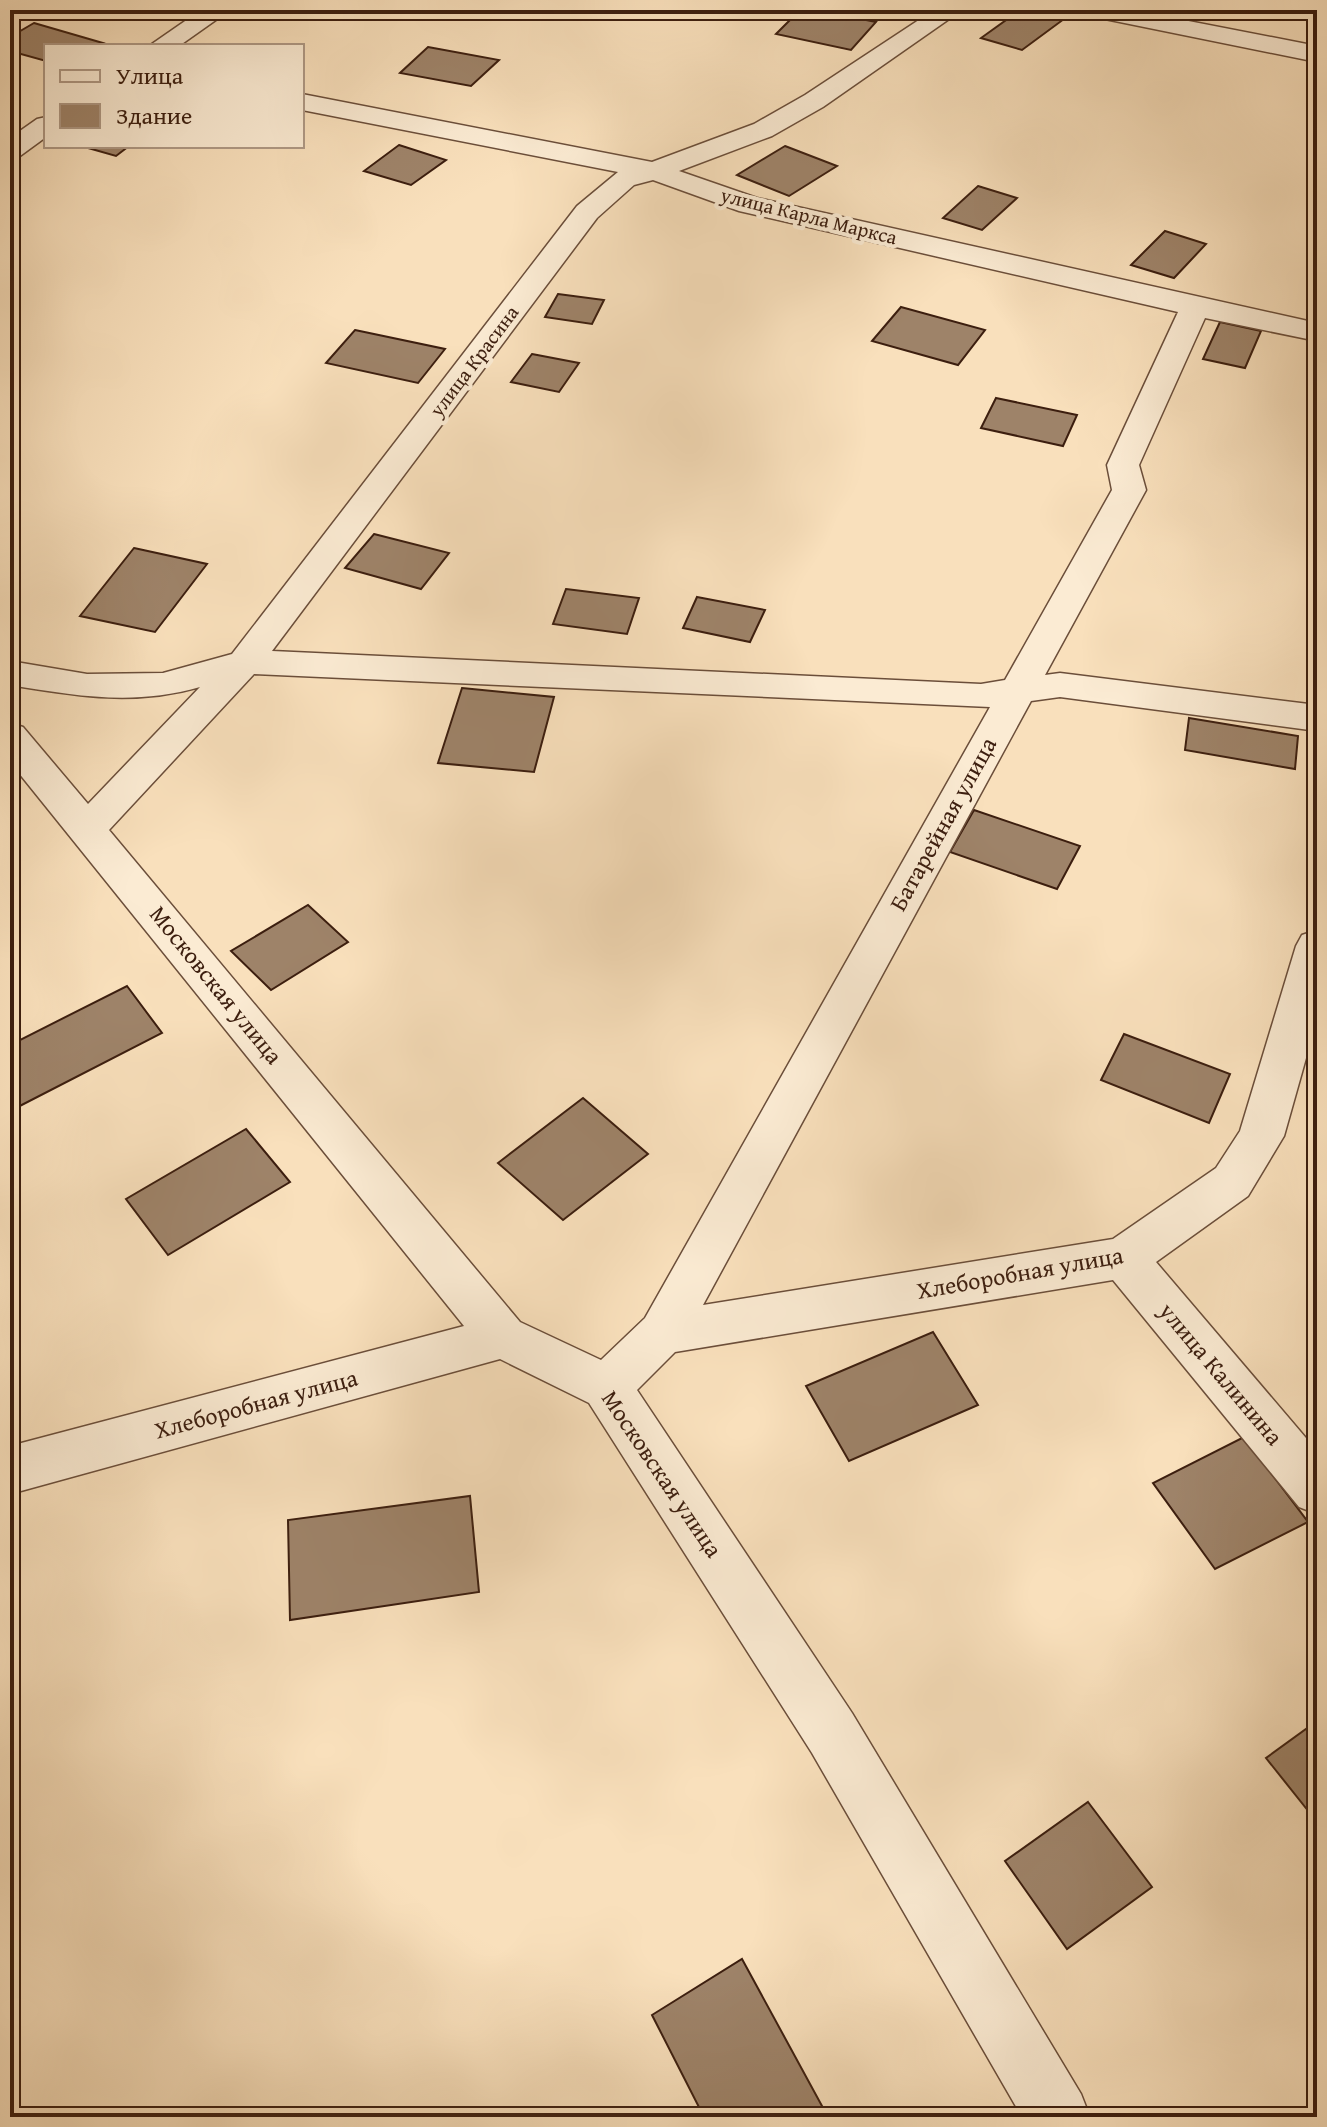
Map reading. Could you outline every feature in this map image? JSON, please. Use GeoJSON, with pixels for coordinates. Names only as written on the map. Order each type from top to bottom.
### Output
{"type":"FeatureCollection","features":[{"type":"Feature","properties":{"kind":"street"},"geometry":{"type":"LineString","coordinates":[[165,44],[218,10]]}},
{"type":"Feature","properties":{"kind":"street","name":"улица Красина"},"geometry":{"type":"LineString","coordinates":[[88,828],[245,662],[587,212],[624,179],[654,171],[763,130],[814,101],[950,10]]}},
{"type":"Feature","properties":{"kind":"street"},"geometry":{"type":"LineString","coordinates":[[1095,10],[1317,54]]}},
{"type":"Feature","properties":{"kind":"street","name":"улица Карла Маркса"},"geometry":{"type":"LineString","coordinates":[[304,102],[654,171],[749,205],[1317,332]]}},
{"type":"Feature","properties":{"kind":"street"},"geometry":{"type":"LineString","coordinates":[[10,150],[44,126]]}},
{"type":"Feature","properties":{"kind":"street","name":"Батарейная улица"},"geometry":{"type":"LineString","coordinates":[[662,1333],[1129,490],[1123,465],[1195,307]]}},
{"type":"Feature","properties":{"kind":"street"},"geometry":{"type":"LineString","coordinates":[[10,673],[87,686],[163,685],[245,662],[981,696],[1060,685],[1317,718]]}},
{"type":"Feature","properties":{"kind":"street","name":"Московская улица"},"geometry":{"type":"LineString","coordinates":[[10,736],[503,1337],[607,1387],[832,1733],[1058,2117]]}},
{"type":"Feature","properties":{"kind":"street","name":"Хлеборобная улица"},"geometry":{"type":"LineString","coordinates":[[662,1333],[1124,1258],[1232,1182],[1261,1136],[1317,946]]}},
{"type":"Feature","properties":{"kind":"street","name":"улица Калинина"},"geometry":{"type":"LineString","coordinates":[[1124,1258],[1317,1490]]}},
{"type":"Feature","properties":{"kind":"street"},"geometry":{"type":"LineString","coordinates":[[607,1387],[662,1333]]}},
{"type":"Feature","properties":{"kind":"street","name":"Хлеборобная улица"},"geometry":{"type":"LineString","coordinates":[[10,1470],[503,1337]]}},
{"type":"Feature","properties":{"kind":"building"},"geometry":{"type":"Polygon","coordinates":[[[800,10],[817,10],[876,22],[851,50],[776,34],[800,10]]]}},
{"type":"Feature","properties":{"kind":"building"},"geometry":{"type":"Polygon","coordinates":[[[1020,10],[1033,10],[1064,19],[1022,50],[981,38],[1020,10]]]}},
{"type":"Feature","properties":{"kind":"building"},"geometry":{"type":"Polygon","coordinates":[[[34,23],[103,43],[44,44],[44,60],[10,51],[10,37],[34,23]]]}},
{"type":"Feature","properties":{"kind":"building"},"geometry":{"type":"Polygon","coordinates":[[[428,47],[499,60],[471,86],[400,73],[428,47]]]}},
{"type":"Feature","properties":{"kind":"building"},"geometry":{"type":"Polygon","coordinates":[[[399,145],[446,160],[411,185],[364,171],[399,145]]]}},
{"type":"Feature","properties":{"kind":"building"},"geometry":{"type":"Polygon","coordinates":[[[785,146],[837,166],[789,196],[737,175],[785,146]]]}},
{"type":"Feature","properties":{"kind":"building"},"geometry":{"type":"Polygon","coordinates":[[[88,148],[126,148],[116,156],[88,148]]]}},
{"type":"Feature","properties":{"kind":"building"},"geometry":{"type":"Polygon","coordinates":[[[978,186],[1017,198],[982,230],[943,218],[978,186]]]}},
{"type":"Feature","properties":{"kind":"building"},"geometry":{"type":"Polygon","coordinates":[[[1165,231],[1206,244],[1174,278],[1131,265],[1165,231]]]}},
{"type":"Feature","properties":{"kind":"building"},"geometry":{"type":"Polygon","coordinates":[[[558,294],[604,300],[592,324],[545,317],[558,294]]]}},
{"type":"Feature","properties":{"kind":"building"},"geometry":{"type":"Polygon","coordinates":[[[901,307],[985,330],[958,365],[872,341],[901,307]]]}},
{"type":"Feature","properties":{"kind":"building"},"geometry":{"type":"Polygon","coordinates":[[[1220,322],[1261,331],[1245,368],[1203,359],[1220,322]]]}},
{"type":"Feature","properties":{"kind":"building"},"geometry":{"type":"Polygon","coordinates":[[[355,330],[445,349],[418,383],[326,363],[355,330]]]}},
{"type":"Feature","properties":{"kind":"building"},"geometry":{"type":"Polygon","coordinates":[[[532,354],[579,363],[559,392],[511,382],[532,354]]]}},
{"type":"Feature","properties":{"kind":"building"},"geometry":{"type":"Polygon","coordinates":[[[996,398],[1077,415],[1063,446],[981,428],[996,398]]]}},
{"type":"Feature","properties":{"kind":"building"},"geometry":{"type":"Polygon","coordinates":[[[374,534],[449,553],[421,589],[345,568],[374,534]]]}},
{"type":"Feature","properties":{"kind":"building"},"geometry":{"type":"Polygon","coordinates":[[[134,548],[207,564],[155,632],[80,616],[134,548]]]}},
{"type":"Feature","properties":{"kind":"building"},"geometry":{"type":"Polygon","coordinates":[[[566,589],[639,598],[627,634],[553,624],[566,589]]]}},
{"type":"Feature","properties":{"kind":"building"},"geometry":{"type":"Polygon","coordinates":[[[697,597],[765,610],[750,642],[683,628],[697,597]]]}},
{"type":"Feature","properties":{"kind":"building"},"geometry":{"type":"Polygon","coordinates":[[[462,688],[554,697],[534,772],[438,763],[462,688]]]}},
{"type":"Feature","properties":{"kind":"building"},"geometry":{"type":"Polygon","coordinates":[[[1189,718],[1298,736],[1295,769],[1185,750],[1189,718]]]}},
{"type":"Feature","properties":{"kind":"building"},"geometry":{"type":"Polygon","coordinates":[[[974,810],[1080,846],[1057,889],[950,852],[974,810]]]}},
{"type":"Feature","properties":{"kind":"building"},"geometry":{"type":"Polygon","coordinates":[[[308,905],[348,942],[271,990],[231,951],[308,905]]]}},
{"type":"Feature","properties":{"kind":"building"},"geometry":{"type":"Polygon","coordinates":[[[127,986],[162,1033],[10,1111],[10,1045],[127,986]]]}},
{"type":"Feature","properties":{"kind":"building"},"geometry":{"type":"Polygon","coordinates":[[[1124,1034],[1230,1074],[1209,1123],[1101,1080],[1124,1034]]]}},
{"type":"Feature","properties":{"kind":"building"},"geometry":{"type":"Polygon","coordinates":[[[583,1098],[648,1154],[563,1220],[498,1163],[583,1098]]]}},
{"type":"Feature","properties":{"kind":"building"},"geometry":{"type":"Polygon","coordinates":[[[246,1129],[290,1182],[168,1255],[126,1199],[246,1129]]]}},
{"type":"Feature","properties":{"kind":"building"},"geometry":{"type":"Polygon","coordinates":[[[933,1332],[978,1405],[849,1461],[806,1386],[933,1332]]]}},
{"type":"Feature","properties":{"kind":"building"},"geometry":{"type":"Polygon","coordinates":[[[1244,1437],[1308,1522],[1215,1569],[1153,1483],[1244,1437]]]}},
{"type":"Feature","properties":{"kind":"building"},"geometry":{"type":"Polygon","coordinates":[[[470,1496],[479,1592],[290,1620],[288,1520],[470,1496]]]}},
{"type":"Feature","properties":{"kind":"building"},"geometry":{"type":"Polygon","coordinates":[[[1317,1721],[1317,1822],[1266,1758],[1317,1721]]]}},
{"type":"Feature","properties":{"kind":"building"},"geometry":{"type":"Polygon","coordinates":[[[1088,1802],[1152,1887],[1067,1949],[1005,1861],[1088,1802]]]}},
{"type":"Feature","properties":{"kind":"building"},"geometry":{"type":"Polygon","coordinates":[[[742,1959],[828,2117],[704,2117],[652,2015],[742,1959]]]}}]}
